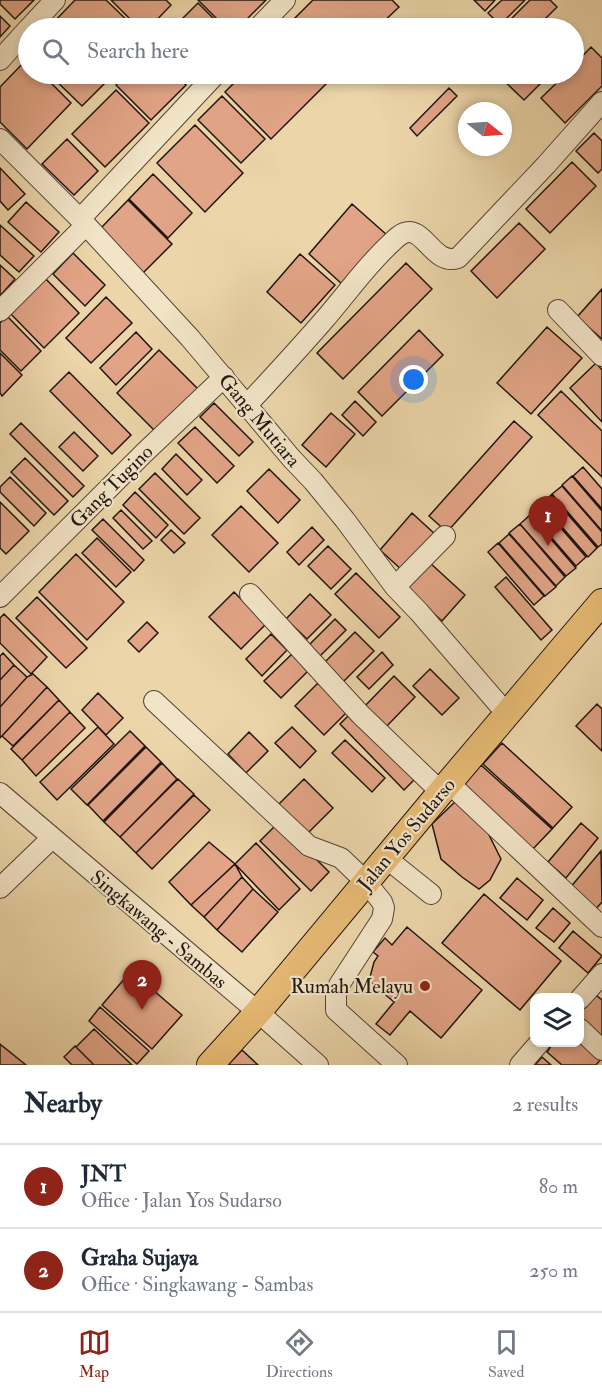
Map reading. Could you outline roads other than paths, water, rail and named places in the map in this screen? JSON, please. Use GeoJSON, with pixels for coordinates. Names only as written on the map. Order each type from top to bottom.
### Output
{"type":"FeatureCollection","features":[{"type":"Feature","properties":{"kind":"main road","name":"Jalan Yos Sudarso"},"geometry":{"type":"LineString","coordinates":[[210,1065],[258,1012],[602,602]]}},
{"type":"Feature","properties":{"kind":"street"},"geometry":{"type":"LineString","coordinates":[[39,18],[55,0]]}},
{"type":"Feature","properties":{"kind":"street"},"geometry":{"type":"LineString","coordinates":[[268,18],[285,0]]}},
{"type":"Feature","properties":{"kind":"street"},"geometry":{"type":"LineString","coordinates":[[0,60],[18,41]]}},
{"type":"Feature","properties":{"kind":"street"},"geometry":{"type":"LineString","coordinates":[[0,311],[207,84]]}},
{"type":"Feature","properties":{"kind":"street"},"geometry":{"type":"LineString","coordinates":[[247,405],[398,236],[411,232],[418,235],[437,254],[452,260],[458,258],[602,102]]}},
{"type":"Feature","properties":{"kind":"street","name":"Gang Mutiara"},"geometry":{"type":"LineString","coordinates":[[0,139],[83,222],[190,338],[338,512],[394,587],[507,714]]}},
{"type":"Feature","properties":{"kind":"street"},"geometry":{"type":"LineString","coordinates":[[558,310],[602,356]]}},
{"type":"Feature","properties":{"kind":"street","name":"Gang Tugino"},"geometry":{"type":"LineString","coordinates":[[0,597],[144,453],[224,377]]}},
{"type":"Feature","properties":{"kind":"street"},"geometry":{"type":"LineString","coordinates":[[394,587],[445,536]]}},
{"type":"Feature","properties":{"kind":"street"},"geometry":{"type":"LineString","coordinates":[[250,594],[360,714],[602,927]]}},
{"type":"Feature","properties":{"kind":"street"},"geometry":{"type":"LineString","coordinates":[[154,701],[309,846],[341,858],[366,882],[382,902],[384,908],[382,919],[339,985],[336,1010],[397,1065]]}},
{"type":"Feature","properties":{"kind":"street","name":"Singkawang - Sambas"},"geometry":{"type":"LineString","coordinates":[[0,793],[318,1065]]}},
{"type":"Feature","properties":{"kind":"street"},"geometry":{"type":"LineString","coordinates":[[0,888],[52,838]]}},
{"type":"Feature","properties":{"kind":"street"},"geometry":{"type":"LineString","coordinates":[[386,858],[431,894]]}},
{"type":"Feature","properties":{"kind":"street"},"geometry":{"type":"LineString","coordinates":[[584,994],[602,974]]}},
{"type":"Feature","properties":{"kind":"street"},"geometry":{"type":"LineString","coordinates":[[584,1034],[602,1050]]}},
{"type":"Feature","properties":{"kind":"street"},"geometry":{"type":"LineString","coordinates":[[520,1065],[536,1047]]}},
{"type":"Feature","properties":{"kind":"place","name":"JNT"},"geometry":{"type":"Point","coordinates":[548,546]}},
{"type":"Feature","properties":{"kind":"place","name":"Rumah Melayu"},"geometry":{"type":"Point","coordinates":[425,986]}},
{"type":"Feature","properties":{"kind":"place","name":"Graha Sujaya"},"geometry":{"type":"Point","coordinates":[142,1010]}}]}
